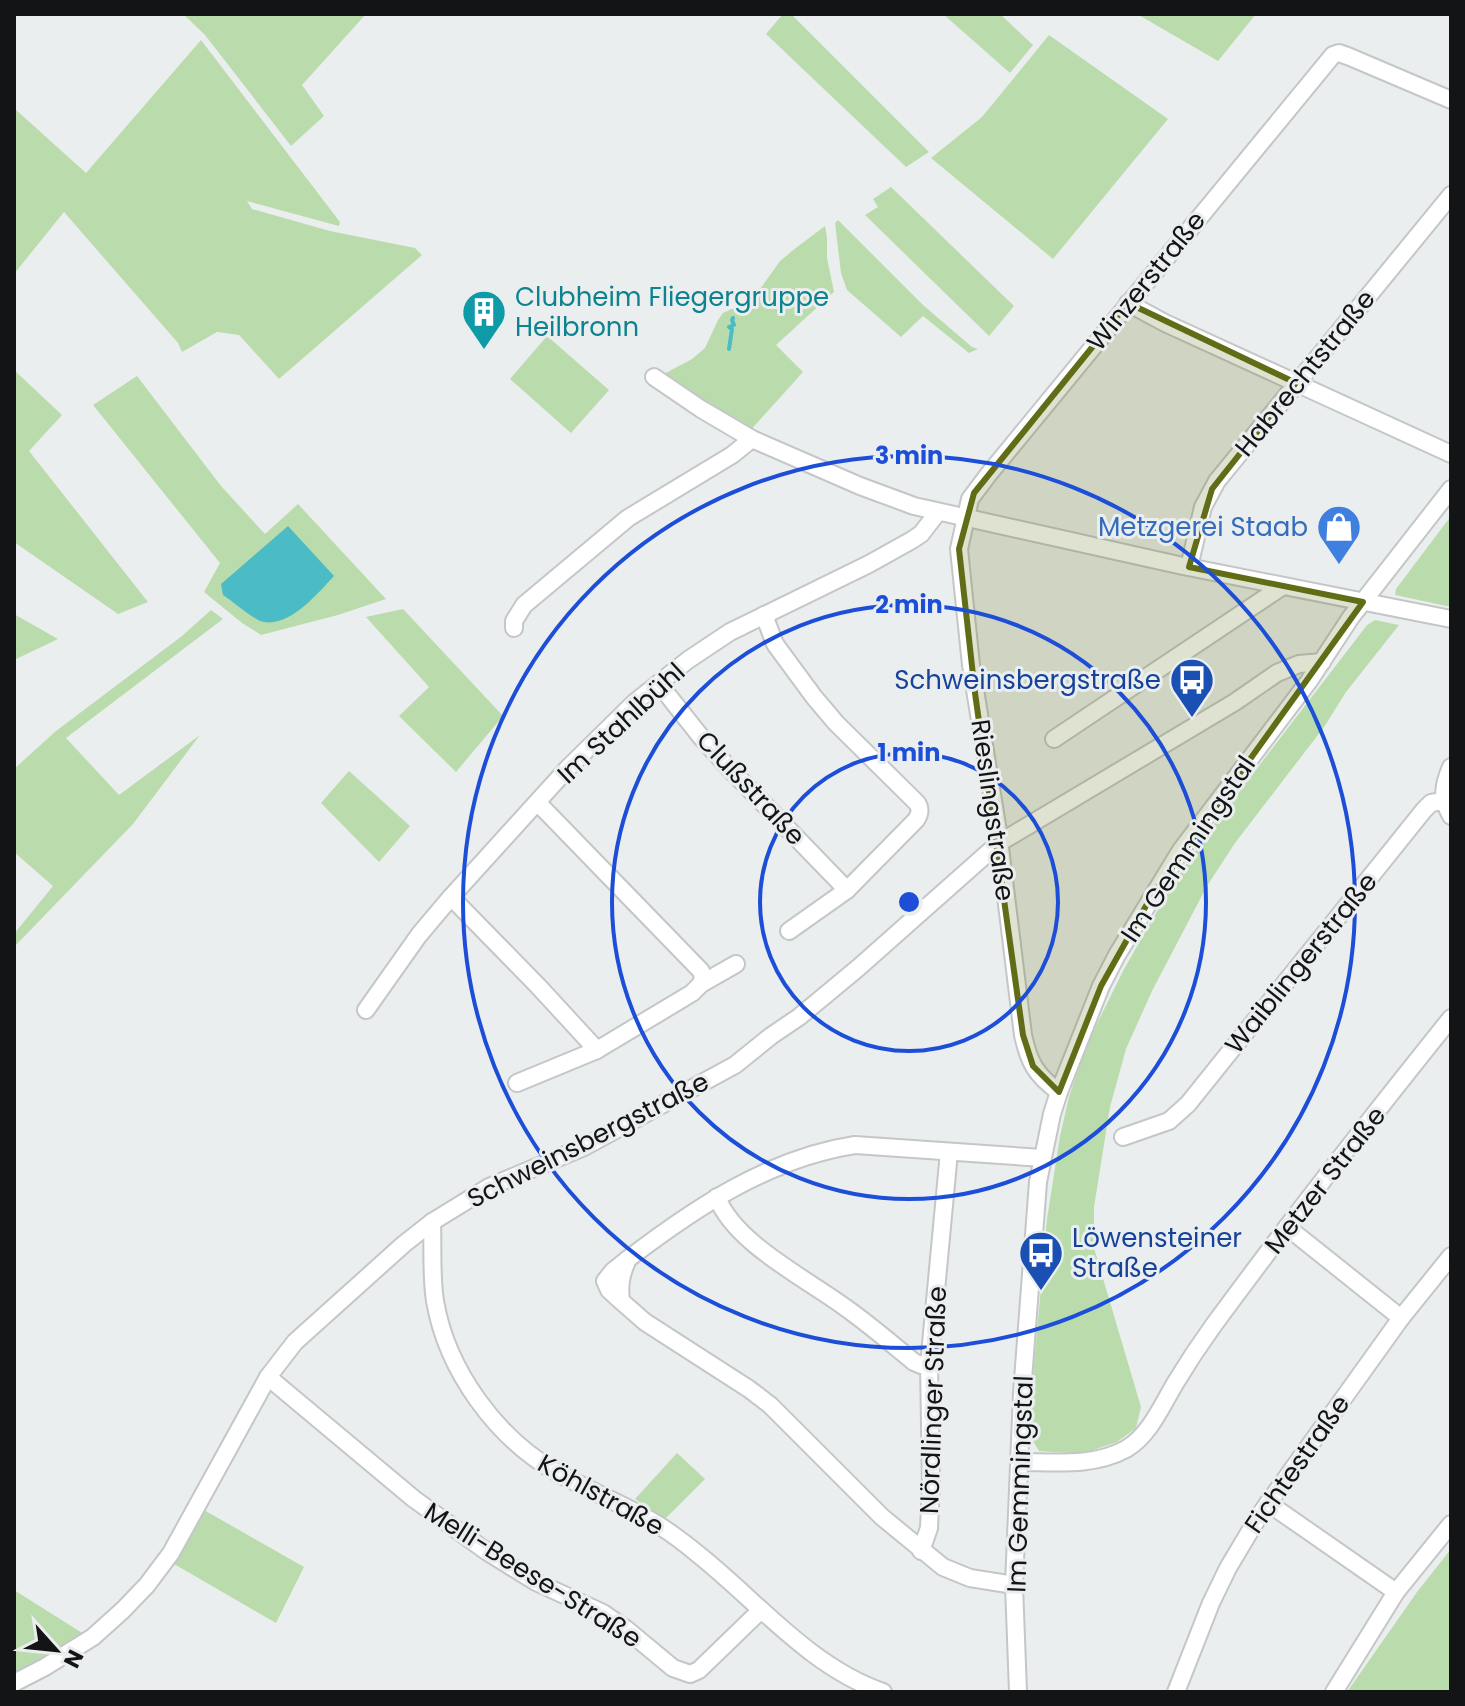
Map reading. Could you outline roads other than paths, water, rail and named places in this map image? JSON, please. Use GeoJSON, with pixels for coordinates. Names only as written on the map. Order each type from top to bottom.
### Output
{"type":"FeatureCollection","features":[{"type":"Feature","properties":{"kind":"street","name":"Winzerstraße"},"geometry":{"type":"LineString","coordinates":[[966,517],[970,499],[981,484],[1331,57],[1339,53],[1451,100]]}},
{"type":"Feature","properties":{"kind":"street","name":"Habrechtstraße"},"geometry":{"type":"LineString","coordinates":[[1189,567],[1200,517],[1208,497],[1225,471],[1451,195]]}},
{"type":"Feature","properties":{"kind":"street"},"geometry":{"type":"LineString","coordinates":[[1128,303],[1165,323],[1451,454]]}},
{"type":"Feature","properties":{"kind":"street"},"geometry":{"type":"LineString","coordinates":[[654,377],[752,439],[914,506],[1189,567],[1451,619]]}},
{"type":"Feature","properties":{"kind":"street"},"geometry":{"type":"LineString","coordinates":[[514,628],[514,621],[524,605],[628,518],[732,455],[752,439]]}},
{"type":"Feature","properties":{"kind":"street","name":"Im Gemmingstal"},"geometry":{"type":"LineString","coordinates":[[1018,1692],[1014,1585],[1022,1393],[1038,1182],[1059,1092],[1101,986],[1181,850],[1309,681],[1363,602],[1451,489]]}},
{"type":"Feature","properties":{"kind":"street","name":"Im Stahlbühl"},"geometry":{"type":"LineString","coordinates":[[366,1010],[419,935],[451,897],[568,768],[634,703],[709,644],[912,540],[921,534],[938,512]]}},
{"type":"Feature","properties":{"kind":"street","name":"Rieslingstraße"},"geometry":{"type":"LineString","coordinates":[[966,517],[959,549],[965,607],[1027,1051],[1039,1075],[1059,1092]]}},
{"type":"Feature","properties":{"kind":"street"},"geometry":{"type":"LineString","coordinates":[[1054,739],[1283,586]]}},
{"type":"Feature","properties":{"kind":"street"},"geometry":{"type":"LineString","coordinates":[[764,615],[775,644],[814,697],[917,803],[920,810],[916,820],[847,890],[789,931]]}},
{"type":"Feature","properties":{"kind":"street","name":"Schweinsbergstraße"},"geometry":{"type":"LineString","coordinates":[[14,1683],[93,1637],[147,1585],[171,1553],[268,1377],[295,1342],[432,1222],[489,1187],[584,1147],[735,1065],[849,976],[999,843],[1222,710],[1277,673],[1299,664],[1322,662]]}},
{"type":"Feature","properties":{"kind":"street","name":"Clußstraße"},"geometry":{"type":"LineString","coordinates":[[659,684],[729,768],[847,890]]}},
{"type":"Feature","properties":{"kind":"street","name":"Waiblingerstraße"},"geometry":{"type":"LineString","coordinates":[[1448,808],[1443,790],[1451,767]]}},
{"type":"Feature","properties":{"kind":"street"},"geometry":{"type":"LineString","coordinates":[[538,803],[701,971],[701,984]]}},
{"type":"Feature","properties":{"kind":"street","name":"Waiblingerstraße"},"geometry":{"type":"LineString","coordinates":[[1123,1137],[1169,1121],[1188,1104],[1424,810],[1431,803],[1448,808]]}},
{"type":"Feature","properties":{"kind":"street"},"geometry":{"type":"LineString","coordinates":[[451,897],[597,1050]]}},
{"type":"Feature","properties":{"kind":"street"},"geometry":{"type":"LineString","coordinates":[[517,1083],[597,1050],[736,964]]}},
{"type":"Feature","properties":{"kind":"street","name":"Metzer Straße"},"geometry":{"type":"LineString","coordinates":[[1019,1462],[1094,1462],[1127,1448],[1157,1416],[1192,1356],[1287,1227],[1451,1018]]}},
{"type":"Feature","properties":{"kind":"street"},"geometry":{"type":"LineString","coordinates":[[1014,1585],[970,1578],[943,1567],[921,1551],[882,1517],[770,1405],[645,1322],[609,1290],[605,1281],[613,1271],[665,1231],[717,1197],[756,1176],[830,1149],[855,1145],[1042,1158]]}},
{"type":"Feature","properties":{"kind":"street","name":"Nördlinger Straße"},"geometry":{"type":"LineString","coordinates":[[921,1551],[929,1528],[929,1365],[949,1152]]}},
{"type":"Feature","properties":{"kind":"street"},"geometry":{"type":"LineString","coordinates":[[717,1197],[722,1211],[744,1236],[845,1307],[914,1362],[929,1365]]}},
{"type":"Feature","properties":{"kind":"street","name":"Köhlstraße"},"geometry":{"type":"LineString","coordinates":[[432,1222],[435,1301],[451,1357],[481,1404],[529,1454],[568,1479],[661,1527],[699,1555],[820,1659],[872,1690]]}},
{"type":"Feature","properties":{"kind":"street"},"geometry":{"type":"LineString","coordinates":[[1287,1227],[1401,1318]]}},
{"type":"Feature","properties":{"kind":"street","name":"Fichtestraße"},"geometry":{"type":"LineString","coordinates":[[1176,1692],[1228,1568],[1268,1503],[1401,1318],[1451,1256]]}},
{"type":"Feature","properties":{"kind":"street","name":"Melli-Beese-Straße"},"geometry":{"type":"LineString","coordinates":[[268,1377],[414,1499],[474,1543],[536,1582],[603,1613],[673,1668],[690,1674],[699,1670],[761,1610]]}},
{"type":"Feature","properties":{"kind":"street"},"geometry":{"type":"LineString","coordinates":[[1268,1503],[1396,1592]]}},
{"type":"Feature","properties":{"kind":"street"},"geometry":{"type":"LineString","coordinates":[[1334,1692],[1396,1592],[1451,1524]]}},
{"type":"Feature","properties":{"kind":"water"},"geometry":{"type":"Polygon","coordinates":[[[288,526],[334,576],[292,615],[271,622],[260,621],[223,595],[221,584],[288,526]]]}},
{"type":"Feature","properties":{"kind":"waterway"},"geometry":{"type":"LineString","coordinates":[[729,349],[732,329],[729,327],[734,325],[733,318]]}},
{"type":"Feature","properties":{"kind":"place","name":"Clubheim Fliegergruppe Heilbronn"},"geometry":{"type":"Point","coordinates":[484,351]}},
{"type":"Feature","properties":{"kind":"place","name":"Metzgerei Staab"},"geometry":{"type":"Point","coordinates":[1339,566]}},
{"type":"Feature","properties":{"kind":"place","name":"Schweinsbergstraße"},"geometry":{"type":"Point","coordinates":[1192,719]}},
{"type":"Feature","properties":{"kind":"place","name":"Löwensteiner Straße"},"geometry":{"type":"Point","coordinates":[1041,1292]}}]}
